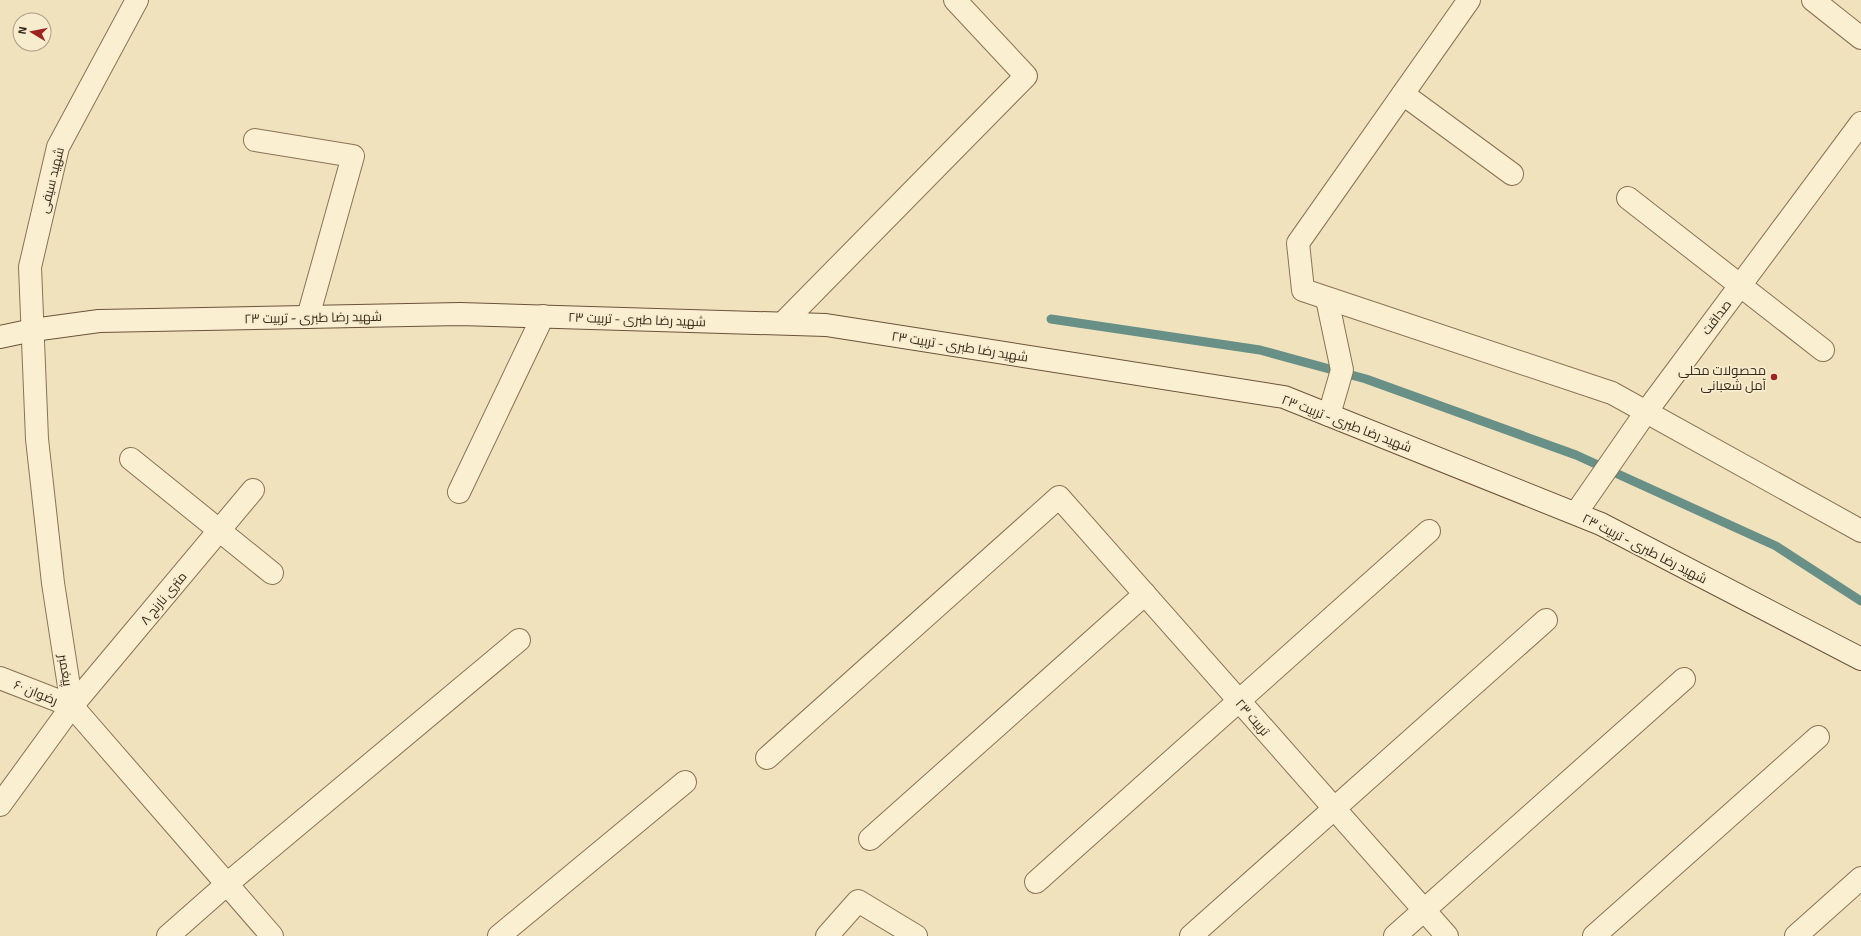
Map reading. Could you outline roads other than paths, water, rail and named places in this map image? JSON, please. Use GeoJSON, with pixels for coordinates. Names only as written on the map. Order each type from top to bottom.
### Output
{"type":"FeatureCollection","features":[{"type":"Feature","properties":{"kind":"street","name":"شهید سیفی"},"geometry":{"type":"LineString","coordinates":[[33,330],[30,267],[58,147],[138,0]]}},
{"type":"Feature","properties":{"kind":"street"},"geometry":{"type":"LineString","coordinates":[[784,323],[1026,76],[955,0]]}},
{"type":"Feature","properties":{"kind":"street"},"geometry":{"type":"LineString","coordinates":[[1468,0],[1298,243],[1303,290],[1612,393],[1861,531]]}},
{"type":"Feature","properties":{"kind":"street"},"geometry":{"type":"LineString","coordinates":[[1813,0],[1861,38]]}},
{"type":"Feature","properties":{"kind":"street"},"geometry":{"type":"LineString","coordinates":[[1403,94],[1512,174]]}},
{"type":"Feature","properties":{"kind":"street","name":"صداقت"},"geometry":{"type":"LineString","coordinates":[[1576,514],[1646,412],[1861,123]]}},
{"type":"Feature","properties":{"kind":"street"},"geometry":{"type":"LineString","coordinates":[[255,140],[353,156],[308,317]]}},
{"type":"Feature","properties":{"kind":"street"},"geometry":{"type":"LineString","coordinates":[[1628,198],[1823,350]]}},
{"type":"Feature","properties":{"kind":"street"},"geometry":{"type":"LineString","coordinates":[[1327,298],[1342,370],[1329,415]]}},
{"type":"Feature","properties":{"kind":"street","name":"شهید رضا طبری - تربیت ۲۳"},"geometry":{"type":"LineString","coordinates":[[0,337],[33,330],[99,321],[460,314],[784,323],[826,325],[1284,397],[1601,524],[1861,659]]}},
{"type":"Feature","properties":{"kind":"street"},"geometry":{"type":"LineString","coordinates":[[459,492],[543,316]]}},
{"type":"Feature","properties":{"kind":"street","name":"پیغمبر"},"geometry":{"type":"LineString","coordinates":[[33,330],[37,439],[53,583],[72,706]]}},
{"type":"Feature","properties":{"kind":"street"},"geometry":{"type":"LineString","coordinates":[[131,459],[272,573]]}},
{"type":"Feature","properties":{"kind":"street","name":"۸ متری نارنج"},"geometry":{"type":"LineString","coordinates":[[0,806],[72,706],[253,490]]}},
{"type":"Feature","properties":{"kind":"street","name":"تربیت ۲۳"},"geometry":{"type":"LineString","coordinates":[[767,758],[1059,497],[1447,936]]}},
{"type":"Feature","properties":{"kind":"street"},"geometry":{"type":"LineString","coordinates":[[1036,882],[1430,531]]}},
{"type":"Feature","properties":{"kind":"street"},"geometry":{"type":"LineString","coordinates":[[870,839],[1145,594]]}},
{"type":"Feature","properties":{"kind":"street"},"geometry":{"type":"LineString","coordinates":[[1191,936],[1546,620]]}},
{"type":"Feature","properties":{"kind":"street"},"geometry":{"type":"LineString","coordinates":[[168,936],[227,884],[519,640]]}},
{"type":"Feature","properties":{"kind":"street","name":"رضوان ۶۰"},"geometry":{"type":"LineString","coordinates":[[0,678],[72,706]]}},
{"type":"Feature","properties":{"kind":"street"},"geometry":{"type":"LineString","coordinates":[[1395,936],[1684,679]]}},
{"type":"Feature","properties":{"kind":"street"},"geometry":{"type":"LineString","coordinates":[[72,706],[272,936]]}},
{"type":"Feature","properties":{"kind":"street"},"geometry":{"type":"LineString","coordinates":[[1594,936],[1818,737]]}},
{"type":"Feature","properties":{"kind":"street"},"geometry":{"type":"LineString","coordinates":[[499,936],[685,782]]}},
{"type":"Feature","properties":{"kind":"street"},"geometry":{"type":"LineString","coordinates":[[1796,936],[1861,878]]}},
{"type":"Feature","properties":{"kind":"street"},"geometry":{"type":"LineString","coordinates":[[827,936],[858,901],[916,936]]}},
{"type":"Feature","properties":{"kind":"waterway"},"geometry":{"type":"LineString","coordinates":[[1051,319],[1260,350],[1366,379],[1576,455],[1776,546],[1861,601]]}},
{"type":"Feature","properties":{"kind":"place","name":"محصولات محلی آمل شعبانی"},"geometry":{"type":"Point","coordinates":[1774,377]}}]}
